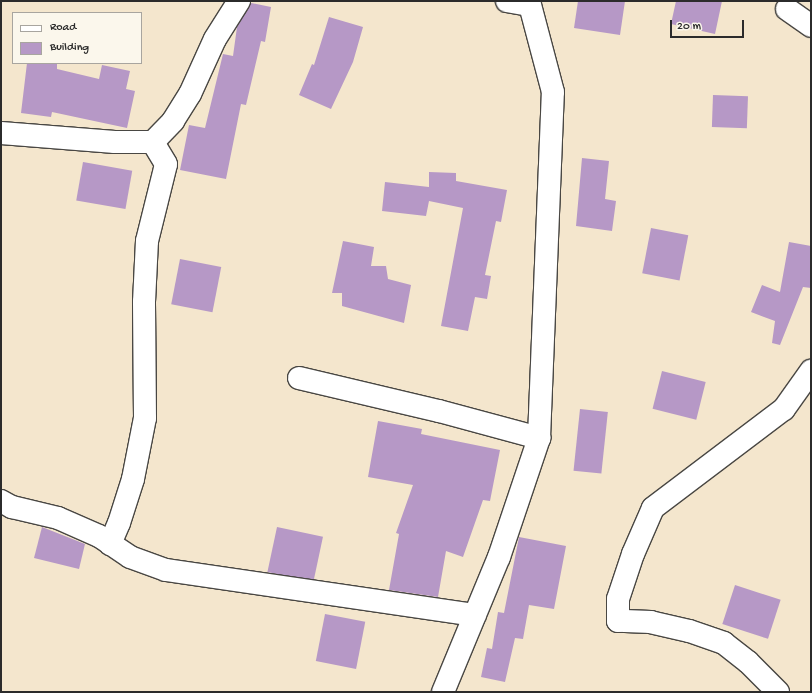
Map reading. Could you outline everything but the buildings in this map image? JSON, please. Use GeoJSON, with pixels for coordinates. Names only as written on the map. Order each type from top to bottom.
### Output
{"type":"FeatureCollection","features":[{"type":"Feature","properties":{"kind":"street"},"geometry":{"type":"LineString","coordinates":[[1,133],[115,142],[153,142],[173,121],[190,94],[215,39],[239,1]]}},
{"type":"Feature","properties":{"kind":"street"},"geometry":{"type":"LineString","coordinates":[[443,692],[499,557],[539,438],[553,92],[529,3],[507,1]]}},
{"type":"Feature","properties":{"kind":"street"},"geometry":{"type":"LineString","coordinates":[[787,9],[811,26]]}},
{"type":"Feature","properties":{"kind":"street"},"geometry":{"type":"LineString","coordinates":[[110,544],[120,524],[133,478],[145,418],[144,302],[148,240],[166,164],[153,142]]}},
{"type":"Feature","properties":{"kind":"street"},"geometry":{"type":"LineString","coordinates":[[778,692],[748,662],[724,643],[689,631],[651,622],[618,621],[618,599],[633,554],[653,508],[784,409],[811,371]]}},
{"type":"Feature","properties":{"kind":"street"},"geometry":{"type":"LineString","coordinates":[[299,378],[439,411],[539,438]]}},
{"type":"Feature","properties":{"kind":"street"},"geometry":{"type":"LineString","coordinates":[[1,501],[12,508],[58,518],[110,544],[130,557],[166,570],[475,615]]}}]}
